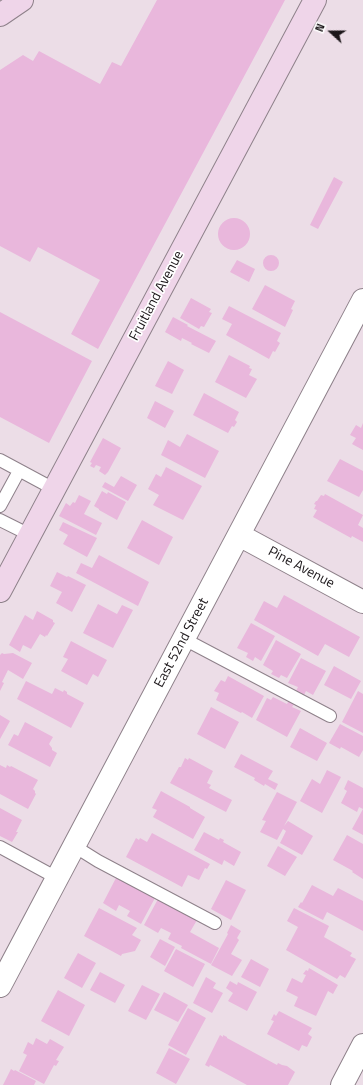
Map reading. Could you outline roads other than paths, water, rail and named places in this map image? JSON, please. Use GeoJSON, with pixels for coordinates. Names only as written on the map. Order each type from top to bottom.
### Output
{"type":"FeatureCollection","features":[{"type":"Feature","properties":{"kind":"street"},"geometry":{"type":"LineString","coordinates":[[0,15],[22,0]]}},
{"type":"Feature","properties":{"kind":"street","name":"Fruitland Avenue"},"geometry":{"type":"LineString","coordinates":[[0,591],[6,566],[30,534],[315,0]]}},
{"type":"Feature","properties":{"kind":"street","name":"East 52nd Street"},"geometry":{"type":"LineString","coordinates":[[0,986],[363,300]]}},
{"type":"Feature","properties":{"kind":"street","name":"Pine Avenue"},"geometry":{"type":"LineString","coordinates":[[239,535],[363,602]]}},
{"type":"Feature","properties":{"kind":"street"},"geometry":{"type":"LineString","coordinates":[[342,1085],[363,1046]]}},
{"type":"Feature","properties":{"kind":"lane"},"geometry":{"type":"LineString","coordinates":[[0,460],[54,489]]}},
{"type":"Feature","properties":{"kind":"lane"},"geometry":{"type":"LineString","coordinates":[[0,506],[19,471]]}},
{"type":"Feature","properties":{"kind":"lane"},"geometry":{"type":"LineString","coordinates":[[0,520],[30,534]]}},
{"type":"Feature","properties":{"kind":"lane"},"geometry":{"type":"LineString","coordinates":[[184,638],[330,716]]}},
{"type":"Feature","properties":{"kind":"lane"},"geometry":{"type":"LineString","coordinates":[[74,846],[98,861],[215,923]]}},
{"type":"Feature","properties":{"kind":"lane"},"geometry":{"type":"LineString","coordinates":[[0,847],[57,878]]}}]}
